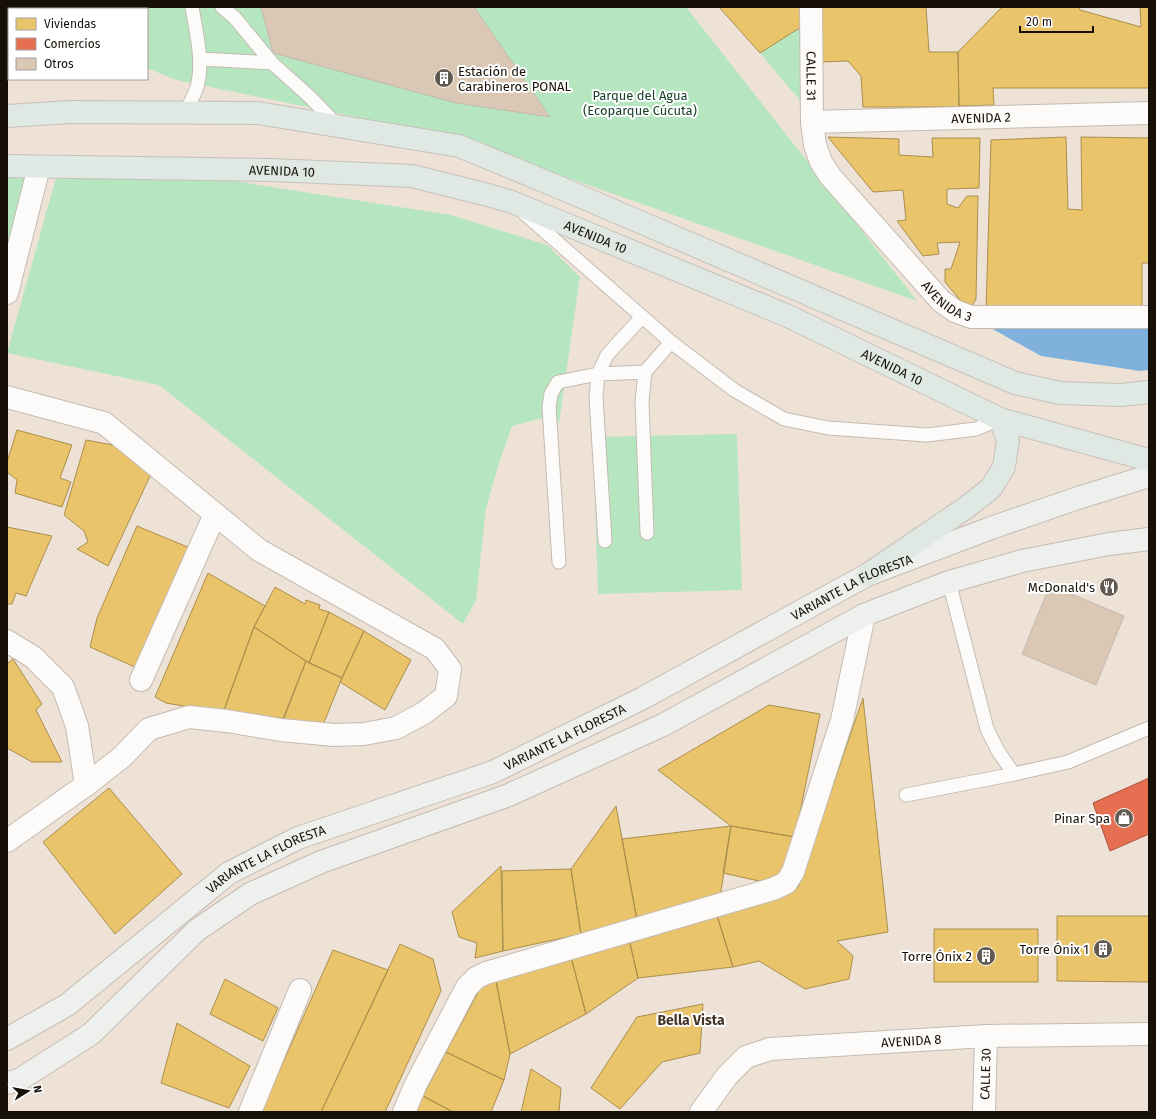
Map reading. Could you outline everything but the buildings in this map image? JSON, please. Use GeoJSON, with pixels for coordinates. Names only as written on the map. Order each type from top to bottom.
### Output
{"type":"FeatureCollection","features":[{"type":"Feature","properties":{"kind":"main road"},"geometry":{"type":"LineString","coordinates":[[7,116],[71,112],[258,113],[459,146],[556,186],[1015,383],[1060,393],[1120,396],[1149,392]]}},
{"type":"Feature","properties":{"kind":"main road","name":"AVENIDA 10"},"geometry":{"type":"LineString","coordinates":[[7,166],[272,170],[412,176],[488,195],[512,202],[788,316],[1000,419],[1149,460]]}},
{"type":"Feature","properties":{"kind":"main road"},"geometry":{"type":"LineString","coordinates":[[867,576],[967,507],[991,488],[1004,467],[1008,440],[1000,419]]}},
{"type":"Feature","properties":{"kind":"main road","name":"VARIANTE LA FLORESTA"},"geometry":{"type":"LineString","coordinates":[[7,1039],[67,1005],[229,873],[298,838],[493,772],[643,698],[867,576],[991,528],[1080,497],[1149,476]]}},
{"type":"Feature","properties":{"kind":"main road","name":"VARIANTE LA FLORESTA"},"geometry":{"type":"LineString","coordinates":[[7,1083],[19,1080],[91,1034],[197,930],[250,894],[322,862],[509,795],[663,725],[864,615],[949,582],[1022,561],[1109,544],[1149,539]]}},
{"type":"Feature","properties":{"kind":"street","name":"CALLE 31"},"geometry":{"type":"LineString","coordinates":[[811,7],[812,122],[815,145]]}},
{"type":"Feature","properties":{"kind":"street","name":"AVENIDA 2"},"geometry":{"type":"LineString","coordinates":[[812,122],[1149,113]]}},
{"type":"Feature","properties":{"kind":"street","name":"AVENIDA 3"},"geometry":{"type":"LineString","coordinates":[[815,145],[821,162],[830,176],[941,300],[955,311],[971,317],[1149,317]]}},
{"type":"Feature","properties":{"kind":"street"},"geometry":{"type":"LineString","coordinates":[[7,293],[39,167]]}},
{"type":"Feature","properties":{"kind":"street"},"geometry":{"type":"LineString","coordinates":[[7,397],[104,423],[259,550],[436,650],[450,669],[446,696],[424,713],[396,728],[364,734],[334,735],[281,730],[227,721],[188,717],[149,729],[122,757],[86,785],[7,841]]}},
{"type":"Feature","properties":{"kind":"street"},"geometry":{"type":"LineString","coordinates":[[141,680],[215,514]]}},
{"type":"Feature","properties":{"kind":"street"},"geometry":{"type":"LineString","coordinates":[[404,1112],[416,1084],[467,987],[476,978],[486,973],[773,889],[786,883],[794,872],[842,720],[864,615]]}},
{"type":"Feature","properties":{"kind":"street"},"geometry":{"type":"LineString","coordinates":[[7,641],[33,657],[63,687],[77,726],[86,785]]}},
{"type":"Feature","properties":{"kind":"street"},"geometry":{"type":"LineString","coordinates":[[250,1112],[300,990]]}},
{"type":"Feature","properties":{"kind":"street","name":"AVENIDA 8"},"geometry":{"type":"LineString","coordinates":[[701,1112],[736,1066],[746,1057],[770,1049],[986,1036],[1149,1034]]}},
{"type":"Feature","properties":{"kind":"street","name":"CALLE 30"},"geometry":{"type":"LineString","coordinates":[[984,1112],[986,1036]]}},
{"type":"Feature","properties":{"kind":"lane"},"geometry":{"type":"LineString","coordinates":[[185,113],[197,86],[200,60],[192,7]]}},
{"type":"Feature","properties":{"kind":"lane"},"geometry":{"type":"LineString","coordinates":[[222,7],[235,18],[272,63],[310,97],[338,126]]}},
{"type":"Feature","properties":{"kind":"lane"},"geometry":{"type":"LineString","coordinates":[[200,60],[272,63]]}},
{"type":"Feature","properties":{"kind":"lane"},"geometry":{"type":"LineString","coordinates":[[512,202],[671,342],[734,390],[784,419],[828,428],[927,435],[976,429],[1000,419]]}},
{"type":"Feature","properties":{"kind":"lane"},"geometry":{"type":"LineString","coordinates":[[605,541],[596,398],[598,374],[607,355],[642,317]]}},
{"type":"Feature","properties":{"kind":"lane"},"geometry":{"type":"LineString","coordinates":[[646,533],[642,402],[645,372],[671,342]]}},
{"type":"Feature","properties":{"kind":"lane"},"geometry":{"type":"LineString","coordinates":[[559,562],[549,407],[551,394],[558,382],[598,374],[645,372]]}},
{"type":"Feature","properties":{"kind":"lane"},"geometry":{"type":"LineString","coordinates":[[949,582],[988,729],[998,751],[1014,774]]}},
{"type":"Feature","properties":{"kind":"lane"},"geometry":{"type":"LineString","coordinates":[[906,795],[1068,762],[1149,728]]}},
{"type":"Feature","properties":{"kind":"green space","name":"Parque del Agua (Ecoparque Cúcuta)"},"geometry":{"type":"Polygon","coordinates":[[[7,7],[686,7],[917,301],[449,136],[176,80],[148,68],[148,8],[7,9],[7,7]]]}},
{"type":"Feature","properties":{"kind":"green space"},"geometry":{"type":"Polygon","coordinates":[[[798,29],[806,30],[808,110],[760,53],[798,29]]]}},
{"type":"Feature","properties":{"kind":"green space"},"geometry":{"type":"Polygon","coordinates":[[[7,172],[25,179],[7,252],[7,172]]]}},
{"type":"Feature","properties":{"kind":"green space"},"geometry":{"type":"Polygon","coordinates":[[[57,174],[201,176],[451,215],[547,245],[580,277],[559,423],[543,418],[512,426],[499,463],[486,508],[476,600],[463,624],[159,385],[7,353],[57,174]]]}},
{"type":"Feature","properties":{"kind":"green space"},"geometry":{"type":"Polygon","coordinates":[[[737,434],[742,590],[598,594],[593,437],[737,434]]]}},
{"type":"Feature","properties":{"kind":"water"},"geometry":{"type":"Polygon","coordinates":[[[982,323],[1149,325],[1149,370],[1140,371],[1041,356],[982,323]]]}},
{"type":"Feature","properties":{"kind":"place","name":"Estación de Carabineros PONAL"},"geometry":{"type":"Point","coordinates":[444,78]}},
{"type":"Feature","properties":{"kind":"place","name":"McDonald's"},"geometry":{"type":"Point","coordinates":[1109,587]}},
{"type":"Feature","properties":{"kind":"place","name":"Pinar Spa"},"geometry":{"type":"Point","coordinates":[1124,818]}},
{"type":"Feature","properties":{"kind":"place","name":"Torre Ónix 1"},"geometry":{"type":"Point","coordinates":[1103,949]}},
{"type":"Feature","properties":{"kind":"place","name":"Torre Ónix 2"},"geometry":{"type":"Point","coordinates":[986,956]}},
{"type":"Feature","properties":{"kind":"district","name":"Bella Vista"},"geometry":{"type":"Point","coordinates":[691,1020]}}]}
